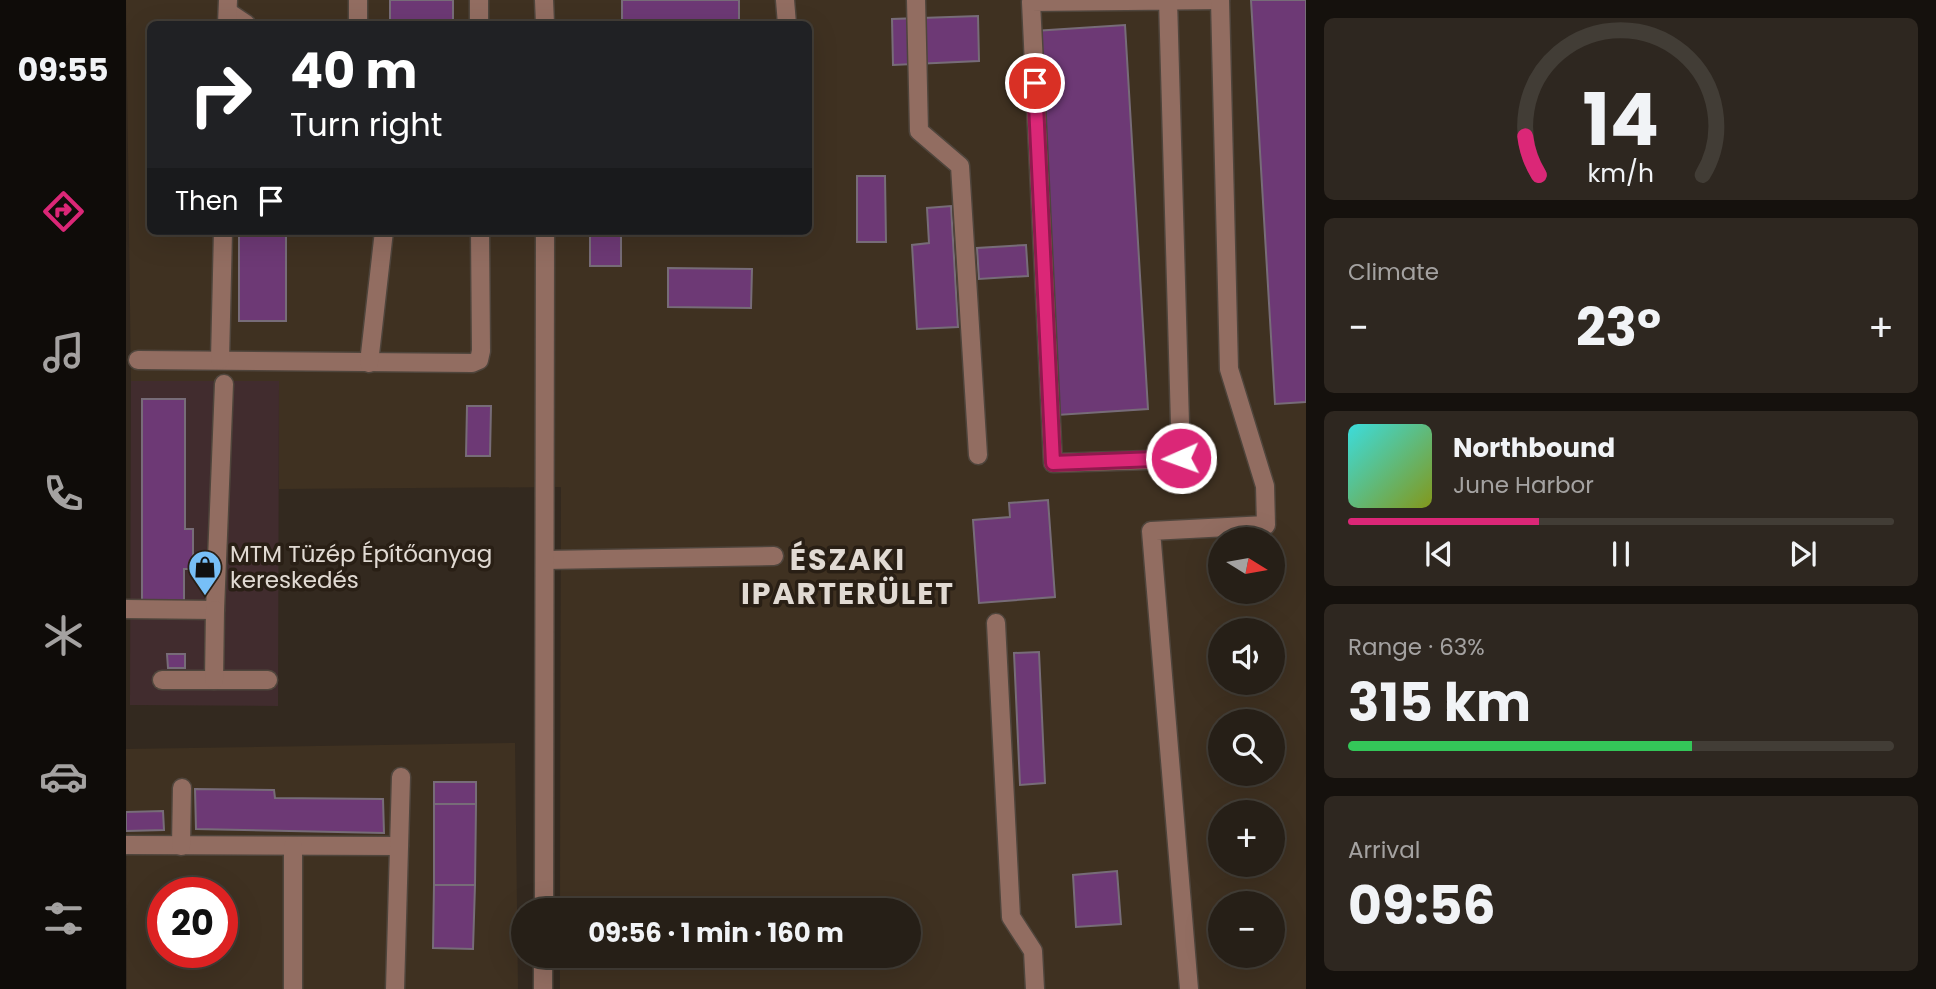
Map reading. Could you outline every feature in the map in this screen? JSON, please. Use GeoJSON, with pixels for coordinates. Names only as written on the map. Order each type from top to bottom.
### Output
{"type":"FeatureCollection","features":[{"type":"Feature","properties":{"kind":"lane"},"geometry":{"type":"LineString","coordinates":[[358,0],[358,21]]}},
{"type":"Feature","properties":{"kind":"lane"},"geometry":{"type":"LineString","coordinates":[[479,0],[479,21]]}},
{"type":"Feature","properties":{"kind":"lane"},"geometry":{"type":"LineString","coordinates":[[544,0],[545,21]]}},
{"type":"Feature","properties":{"kind":"lane"},"geometry":{"type":"LineString","coordinates":[[785,0],[787,21]]}},
{"type":"Feature","properties":{"kind":"lane"},"geometry":{"type":"LineString","coordinates":[[916,0],[919,131],[961,166],[978,455]]}},
{"type":"Feature","properties":{"kind":"lane"},"geometry":{"type":"LineString","coordinates":[[1168,0],[1181,458],[1053,463],[1031,2],[1168,0],[1220,0],[1229,369],[1265,486],[1266,525],[1151,531],[1189,989]]}},
{"type":"Feature","properties":{"kind":"lane"},"geometry":{"type":"LineString","coordinates":[[220,360],[223,235]]}},
{"type":"Feature","properties":{"kind":"lane"},"geometry":{"type":"LineString","coordinates":[[369,363],[384,235]]}},
{"type":"Feature","properties":{"kind":"lane"},"geometry":{"type":"LineString","coordinates":[[138,360],[472,363],[479,360],[480,235]]}},
{"type":"Feature","properties":{"kind":"lane"},"geometry":{"type":"LineString","coordinates":[[544,898],[545,235]]}},
{"type":"Feature","properties":{"kind":"lane"},"geometry":{"type":"LineString","coordinates":[[214,680],[224,384]]}},
{"type":"Feature","properties":{"kind":"lane"},"geometry":{"type":"LineString","coordinates":[[545,560],[774,556]]}},
{"type":"Feature","properties":{"kind":"lane"},"geometry":{"type":"LineString","coordinates":[[126,609],[215,610]]}},
{"type":"Feature","properties":{"kind":"lane"},"geometry":{"type":"LineString","coordinates":[[996,623],[1011,917],[1033,951],[1035,989]]}},
{"type":"Feature","properties":{"kind":"lane"},"geometry":{"type":"LineString","coordinates":[[162,680],[268,680]]}},
{"type":"Feature","properties":{"kind":"lane"},"geometry":{"type":"LineString","coordinates":[[395,989],[401,777]]}},
{"type":"Feature","properties":{"kind":"lane"},"geometry":{"type":"LineString","coordinates":[[181,846],[182,788]]}},
{"type":"Feature","properties":{"kind":"lane"},"geometry":{"type":"LineString","coordinates":[[126,845],[399,846]]}},
{"type":"Feature","properties":{"kind":"lane"},"geometry":{"type":"LineString","coordinates":[[293,846],[293,989]]}},
{"type":"Feature","properties":{"kind":"lane"},"geometry":{"type":"LineString","coordinates":[[543,989],[544,968]]}},
{"type":"Feature","properties":{"kind":"shaded area"},"geometry":{"type":"Polygon","coordinates":[[[126,0],[1306,0],[1306,989],[560,989],[560,968],[921,968],[921,898],[560,898],[561,487],[279,489],[279,381],[131,381],[126,0]]]}},
{"type":"Feature","properties":{"kind":"shaded area","name":"MTM Tüzép Építőanyag kereskedés"},"geometry":{"type":"Polygon","coordinates":[[[131,381],[279,381],[278,706],[130,705],[131,381]]]}},
{"type":"Feature","properties":{"kind":"shaded area"},"geometry":{"type":"Polygon","coordinates":[[[515,743],[517,898],[511,898],[511,968],[518,968],[518,989],[127,989],[126,749],[515,743]]]}},
{"type":"Feature","properties":{"kind":"building"},"geometry":{"type":"Polygon","coordinates":[[[390,0],[453,0],[453,21],[390,21],[390,0]]]}},
{"type":"Feature","properties":{"kind":"building"},"geometry":{"type":"Polygon","coordinates":[[[622,0],[739,0],[739,21],[622,21],[622,0]]]}},
{"type":"Feature","properties":{"kind":"building"},"geometry":{"type":"Polygon","coordinates":[[[1251,0],[1306,0],[1306,402],[1275,404],[1251,0]]]}},
{"type":"Feature","properties":{"kind":"building"},"geometry":{"type":"Polygon","coordinates":[[[978,16],[979,61],[893,65],[892,19],[978,16]]]}},
{"type":"Feature","properties":{"kind":"building"},"geometry":{"type":"Polygon","coordinates":[[[1125,25],[1148,409],[1057,415],[1034,31],[1125,25]]]}},
{"type":"Feature","properties":{"kind":"building"},"geometry":{"type":"Polygon","coordinates":[[[857,176],[885,176],[886,242],[857,242],[857,176]]]}},
{"type":"Feature","properties":{"kind":"building"},"geometry":{"type":"Polygon","coordinates":[[[951,206],[958,327],[917,329],[912,245],[929,243],[927,208],[951,206]]]}},
{"type":"Feature","properties":{"kind":"building"},"geometry":{"type":"Polygon","coordinates":[[[239,235],[286,235],[286,321],[239,321],[239,235]]]}},
{"type":"Feature","properties":{"kind":"building"},"geometry":{"type":"Polygon","coordinates":[[[590,235],[621,235],[621,266],[590,266],[590,235]]]}},
{"type":"Feature","properties":{"kind":"building"},"geometry":{"type":"Polygon","coordinates":[[[1026,245],[1028,276],[979,279],[977,248],[1026,245]]]}},
{"type":"Feature","properties":{"kind":"building"},"geometry":{"type":"Polygon","coordinates":[[[668,268],[752,269],[751,308],[668,307],[668,268]]]}},
{"type":"Feature","properties":{"kind":"building"},"geometry":{"type":"Polygon","coordinates":[[[142,399],[185,399],[185,529],[193,529],[193,569],[184,569],[184,603],[142,603],[142,399]]]}},
{"type":"Feature","properties":{"kind":"building"},"geometry":{"type":"Polygon","coordinates":[[[467,406],[491,406],[490,456],[466,456],[467,406]]]}},
{"type":"Feature","properties":{"kind":"building"},"geometry":{"type":"Polygon","coordinates":[[[1048,500],[1055,597],[979,603],[973,520],[1010,517],[1009,503],[1048,500]]]}},
{"type":"Feature","properties":{"kind":"building"},"geometry":{"type":"Polygon","coordinates":[[[1039,652],[1045,783],[1020,785],[1014,653],[1039,652]]]}},
{"type":"Feature","properties":{"kind":"building"},"geometry":{"type":"Polygon","coordinates":[[[167,654],[185,654],[185,668],[168,668],[167,654]]]}},
{"type":"Feature","properties":{"kind":"building"},"geometry":{"type":"Polygon","coordinates":[[[434,782],[476,782],[476,804],[434,804],[434,782]]]}},
{"type":"Feature","properties":{"kind":"building"},"geometry":{"type":"Polygon","coordinates":[[[195,789],[274,790],[275,798],[383,799],[384,833],[196,829],[195,789]]]}},
{"type":"Feature","properties":{"kind":"building"},"geometry":{"type":"Polygon","coordinates":[[[434,804],[476,804],[475,885],[434,885],[434,804]]]}},
{"type":"Feature","properties":{"kind":"building"},"geometry":{"type":"Polygon","coordinates":[[[163,811],[164,830],[126,831],[126,812],[163,811]]]}},
{"type":"Feature","properties":{"kind":"building"},"geometry":{"type":"Polygon","coordinates":[[[1117,871],[1121,924],[1076,927],[1073,875],[1117,871]]]}},
{"type":"Feature","properties":{"kind":"building"},"geometry":{"type":"Polygon","coordinates":[[[434,885],[475,885],[473,949],[433,948],[434,885]]]}},
{"type":"Feature","properties":{"kind":"place","name":"MTM Tüzép Építőanyag kereskedés"},"geometry":{"type":"Point","coordinates":[205,597]}},
{"type":"Feature","properties":{"kind":"district","name":"ÉSZAKI IPARTERÜLET"},"geometry":{"type":"Point","coordinates":[848,576]}},
{"type":"Feature","properties":{"kind":"route"},"geometry":{"type":"LineString","coordinates":[[1035,83],[1053,463],[1181,458]]}}]}
